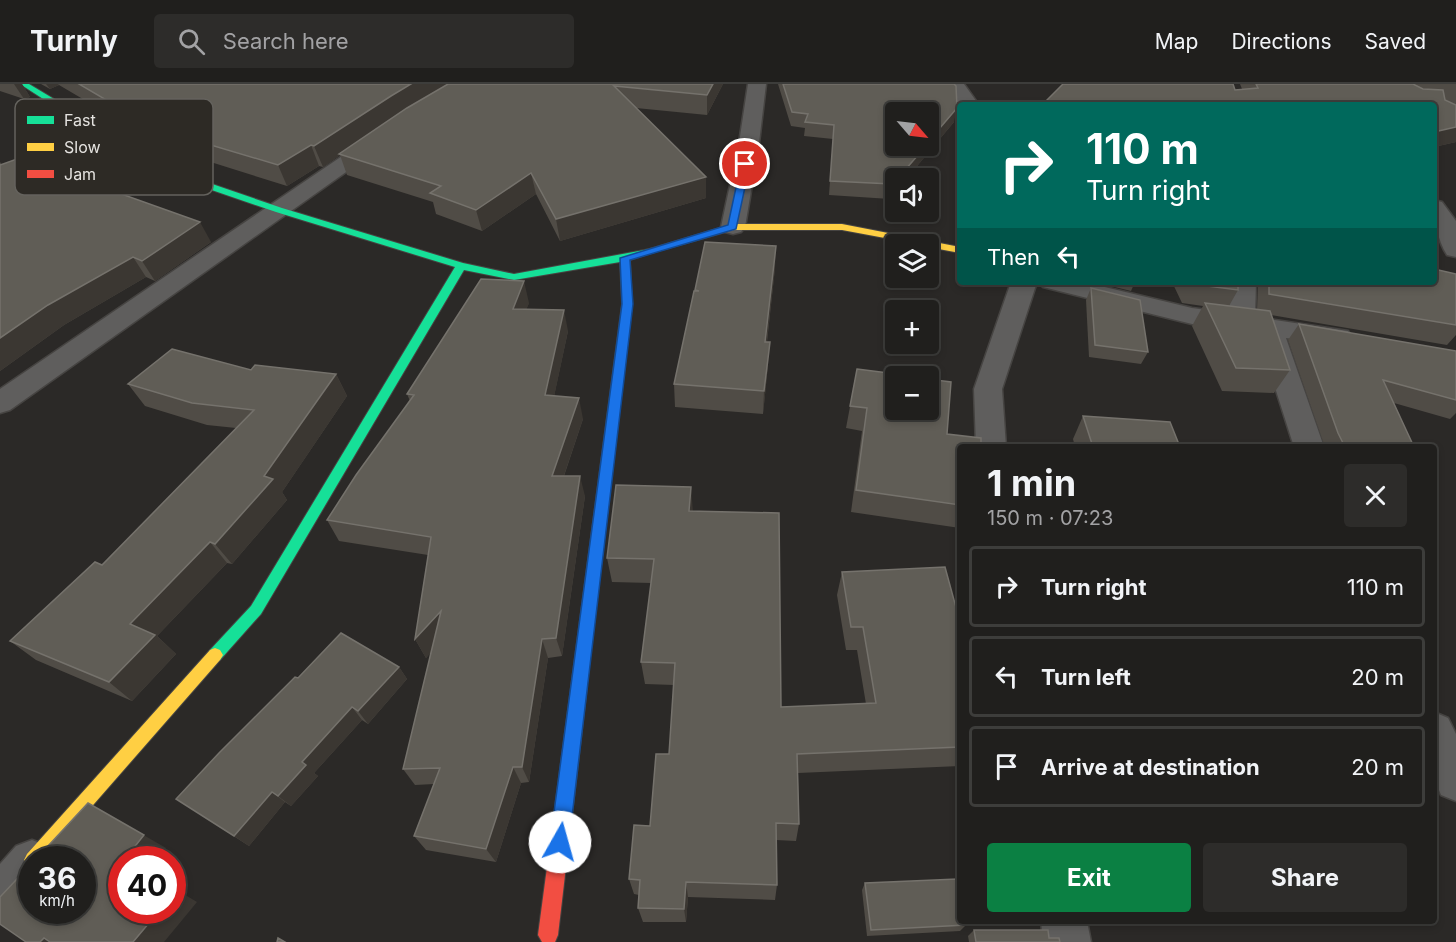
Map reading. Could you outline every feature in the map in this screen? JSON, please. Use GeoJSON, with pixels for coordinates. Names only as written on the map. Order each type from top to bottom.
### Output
{"type":"FeatureCollection","features":[{"type":"Feature","properties":{"kind":"street"},"geometry":{"type":"LineString","coordinates":[[24,84],[48,99]]}},
{"type":"Feature","properties":{"kind":"street"},"geometry":{"type":"LineString","coordinates":[[733,227],[749,143],[757,84]]}},
{"type":"Feature","properties":{"kind":"street"},"geometry":{"type":"LineString","coordinates":[[954,84],[967,102]]}},
{"type":"Feature","properties":{"kind":"street"},"geometry":{"type":"LineString","coordinates":[[0,403],[395,128]]}},
{"type":"Feature","properties":{"kind":"street"},"geometry":{"type":"LineString","coordinates":[[213,187],[461,266],[514,277],[625,258],[733,227],[842,227],[957,249]]}},
{"type":"Feature","properties":{"kind":"street"},"geometry":{"type":"LineString","coordinates":[[1437,212],[1450,231],[1456,250]]}},
{"type":"Feature","properties":{"kind":"street"},"geometry":{"type":"LineString","coordinates":[[548,935],[627,304],[625,258]]}},
{"type":"Feature","properties":{"kind":"street"},"geometry":{"type":"LineString","coordinates":[[45,846],[255,610],[461,266]]}},
{"type":"Feature","properties":{"kind":"street"},"geometry":{"type":"LineString","coordinates":[[991,444],[988,389],[1023,285]]}},
{"type":"Feature","properties":{"kind":"street"},"geometry":{"type":"LineString","coordinates":[[1064,285],[1192,316],[1358,340]]}},
{"type":"Feature","properties":{"kind":"street"},"geometry":{"type":"LineString","coordinates":[[1244,285],[1255,324],[1308,444]]}},
{"type":"Feature","properties":{"kind":"street"},"geometry":{"type":"LineString","coordinates":[[1437,738],[1456,780]]}},
{"type":"Feature","properties":{"kind":"street"},"geometry":{"type":"LineString","coordinates":[[0,897],[18,877]]}},
{"type":"Feature","properties":{"kind":"street"},"geometry":{"type":"LineString","coordinates":[[1064,924],[1067,942]]}},
{"type":"Feature","properties":{"kind":"building"},"geometry":{"type":"Polygon","coordinates":[[[79,84],[411,84],[314,146],[311,145],[278,165],[213,146],[213,99],[105,99],[79,84]]]}},
{"type":"Feature","properties":{"kind":"building"},"geometry":{"type":"Polygon","coordinates":[[[448,84],[713,84],[707,95],[614,86],[706,177],[556,219],[531,173],[476,210],[430,193],[441,186],[339,154],[407,108],[448,84]]]}},
{"type":"Feature","properties":{"kind":"building"},"geometry":{"type":"Polygon","coordinates":[[[783,84],[954,84],[956,86],[957,108],[939,129],[939,102],[885,102],[885,156],[917,156],[907,168],[885,168],[885,184],[830,181],[834,125],[805,122],[808,114],[792,112],[783,84]]]}},
{"type":"Feature","properties":{"kind":"building"},"geometry":{"type":"Polygon","coordinates":[[[1063,84],[1233,84],[1235,90],[1258,88],[1256,84],[1413,84],[1423,89],[1443,90],[1445,100],[1456,105],[1456,127],[1437,131],[1437,102],[1045,102],[1063,84]]]}},
{"type":"Feature","properties":{"kind":"building"},"geometry":{"type":"Polygon","coordinates":[[[15,160],[15,195],[124,195],[200,222],[142,261],[133,257],[48,305],[0,338],[0,165],[15,160]]]}},
{"type":"Feature","properties":{"kind":"building"},"geometry":{"type":"Polygon","coordinates":[[[705,242],[776,246],[765,342],[770,342],[764,391],[674,384],[694,291],[699,291],[695,290],[705,242]]]}},
{"type":"Feature","properties":{"kind":"building"},"geometry":{"type":"Polygon","coordinates":[[[1437,270],[1456,274],[1456,325],[1269,294],[1269,285],[1437,285],[1437,270]]]}},
{"type":"Feature","properties":{"kind":"building"},"geometry":{"type":"Polygon","coordinates":[[[481,279],[524,281],[513,309],[564,310],[545,395],[579,398],[552,476],[580,476],[556,638],[542,639],[522,767],[513,767],[486,849],[414,836],[440,768],[403,769],[441,611],[415,639],[431,537],[327,520],[356,475],[414,395],[407,394],[481,279]]]}},
{"type":"Feature","properties":{"kind":"building"},"geometry":{"type":"Polygon","coordinates":[[[1200,285],[1238,285],[1238,290],[1200,285]]]}},
{"type":"Feature","properties":{"kind":"building"},"geometry":{"type":"Polygon","coordinates":[[[1091,288],[1140,300],[1148,352],[1095,345],[1091,288]]]}},
{"type":"Feature","properties":{"kind":"building"},"geometry":{"type":"Polygon","coordinates":[[[1205,303],[1270,311],[1290,370],[1236,368],[1205,303]]]}},
{"type":"Feature","properties":{"kind":"building"},"geometry":{"type":"Polygon","coordinates":[[[1299,324],[1456,351],[1456,400],[1383,380],[1413,444],[1344,444],[1299,324]]]}},
{"type":"Feature","properties":{"kind":"building"},"geometry":{"type":"Polygon","coordinates":[[[172,349],[251,370],[255,365],[336,374],[264,476],[273,479],[215,544],[210,542],[130,624],[155,635],[109,682],[10,641],[95,562],[102,565],[254,410],[192,403],[128,384],[172,349]]]}},
{"type":"Feature","properties":{"kind":"building"},"geometry":{"type":"Polygon","coordinates":[[[857,369],[885,373],[885,420],[939,420],[939,380],[951,382],[947,434],[981,438],[981,444],[957,444],[957,505],[856,490],[867,408],[850,406],[857,369]]]}},
{"type":"Feature","properties":{"kind":"building"},"geometry":{"type":"Polygon","coordinates":[[[1083,416],[1170,422],[1179,444],[1092,444],[1083,416]]]}},
{"type":"Feature","properties":{"kind":"building"},"geometry":{"type":"Polygon","coordinates":[[[616,485],[691,487],[689,511],[779,513],[781,707],[876,703],[863,627],[851,627],[842,572],[945,567],[957,611],[957,747],[797,754],[799,824],[776,823],[777,885],[686,882],[684,909],[638,908],[640,880],[629,879],[634,825],[650,826],[656,754],[669,754],[675,663],[641,662],[654,559],[607,558],[616,485]]]}},
{"type":"Feature","properties":{"kind":"building"},"geometry":{"type":"Polygon","coordinates":[[[341,633],[399,667],[358,711],[352,707],[302,762],[306,765],[278,796],[272,792],[234,836],[176,799],[219,753],[295,677],[298,678],[341,633]]]}},
{"type":"Feature","properties":{"kind":"building"},"geometry":{"type":"Polygon","coordinates":[[[88,803],[144,835],[135,846],[108,846],[108,924],[148,924],[133,942],[50,942],[44,938],[40,942],[26,942],[0,924],[0,897],[18,878],[18,924],[96,924],[96,846],[48,846],[88,803]]]}},
{"type":"Feature","properties":{"kind":"building"},"geometry":{"type":"Polygon","coordinates":[[[957,879],[957,924],[966,925],[871,930],[865,883],[957,879]]]}},
{"type":"Feature","properties":{"kind":"building"},"geometry":{"type":"Polygon","coordinates":[[[974,930],[1048,930],[1049,938],[1059,938],[1060,942],[976,942],[974,930]]]}},
{"type":"Feature","properties":{"kind":"traffic: fast"},"geometry":{"type":"LineString","coordinates":[[24,84],[48,99]]}},
{"type":"Feature","properties":{"kind":"traffic: fast"},"geometry":{"type":"LineString","coordinates":[[213,187],[461,266],[514,277],[625,258],[651,250]]}},
{"type":"Feature","properties":{"kind":"traffic: fast"},"geometry":{"type":"LineString","coordinates":[[579,687],[627,304],[625,258]]}},
{"type":"Feature","properties":{"kind":"traffic: fast"},"geometry":{"type":"LineString","coordinates":[[215,655],[256,610],[461,266]]}},
{"type":"Feature","properties":{"kind":"traffic: slow"},"geometry":{"type":"LineString","coordinates":[[651,250],[733,227],[842,227],[957,249]]}},
{"type":"Feature","properties":{"kind":"traffic: slow"},"geometry":{"type":"LineString","coordinates":[[45,846],[215,655]]}},
{"type":"Feature","properties":{"kind":"traffic: jam"},"geometry":{"type":"LineString","coordinates":[[548,935],[579,687]]}},
{"type":"Feature","properties":{"kind":"route"},"geometry":{"type":"LineString","coordinates":[[560,842],[627,304],[625,258],[733,227],[745,164]]}}]}
